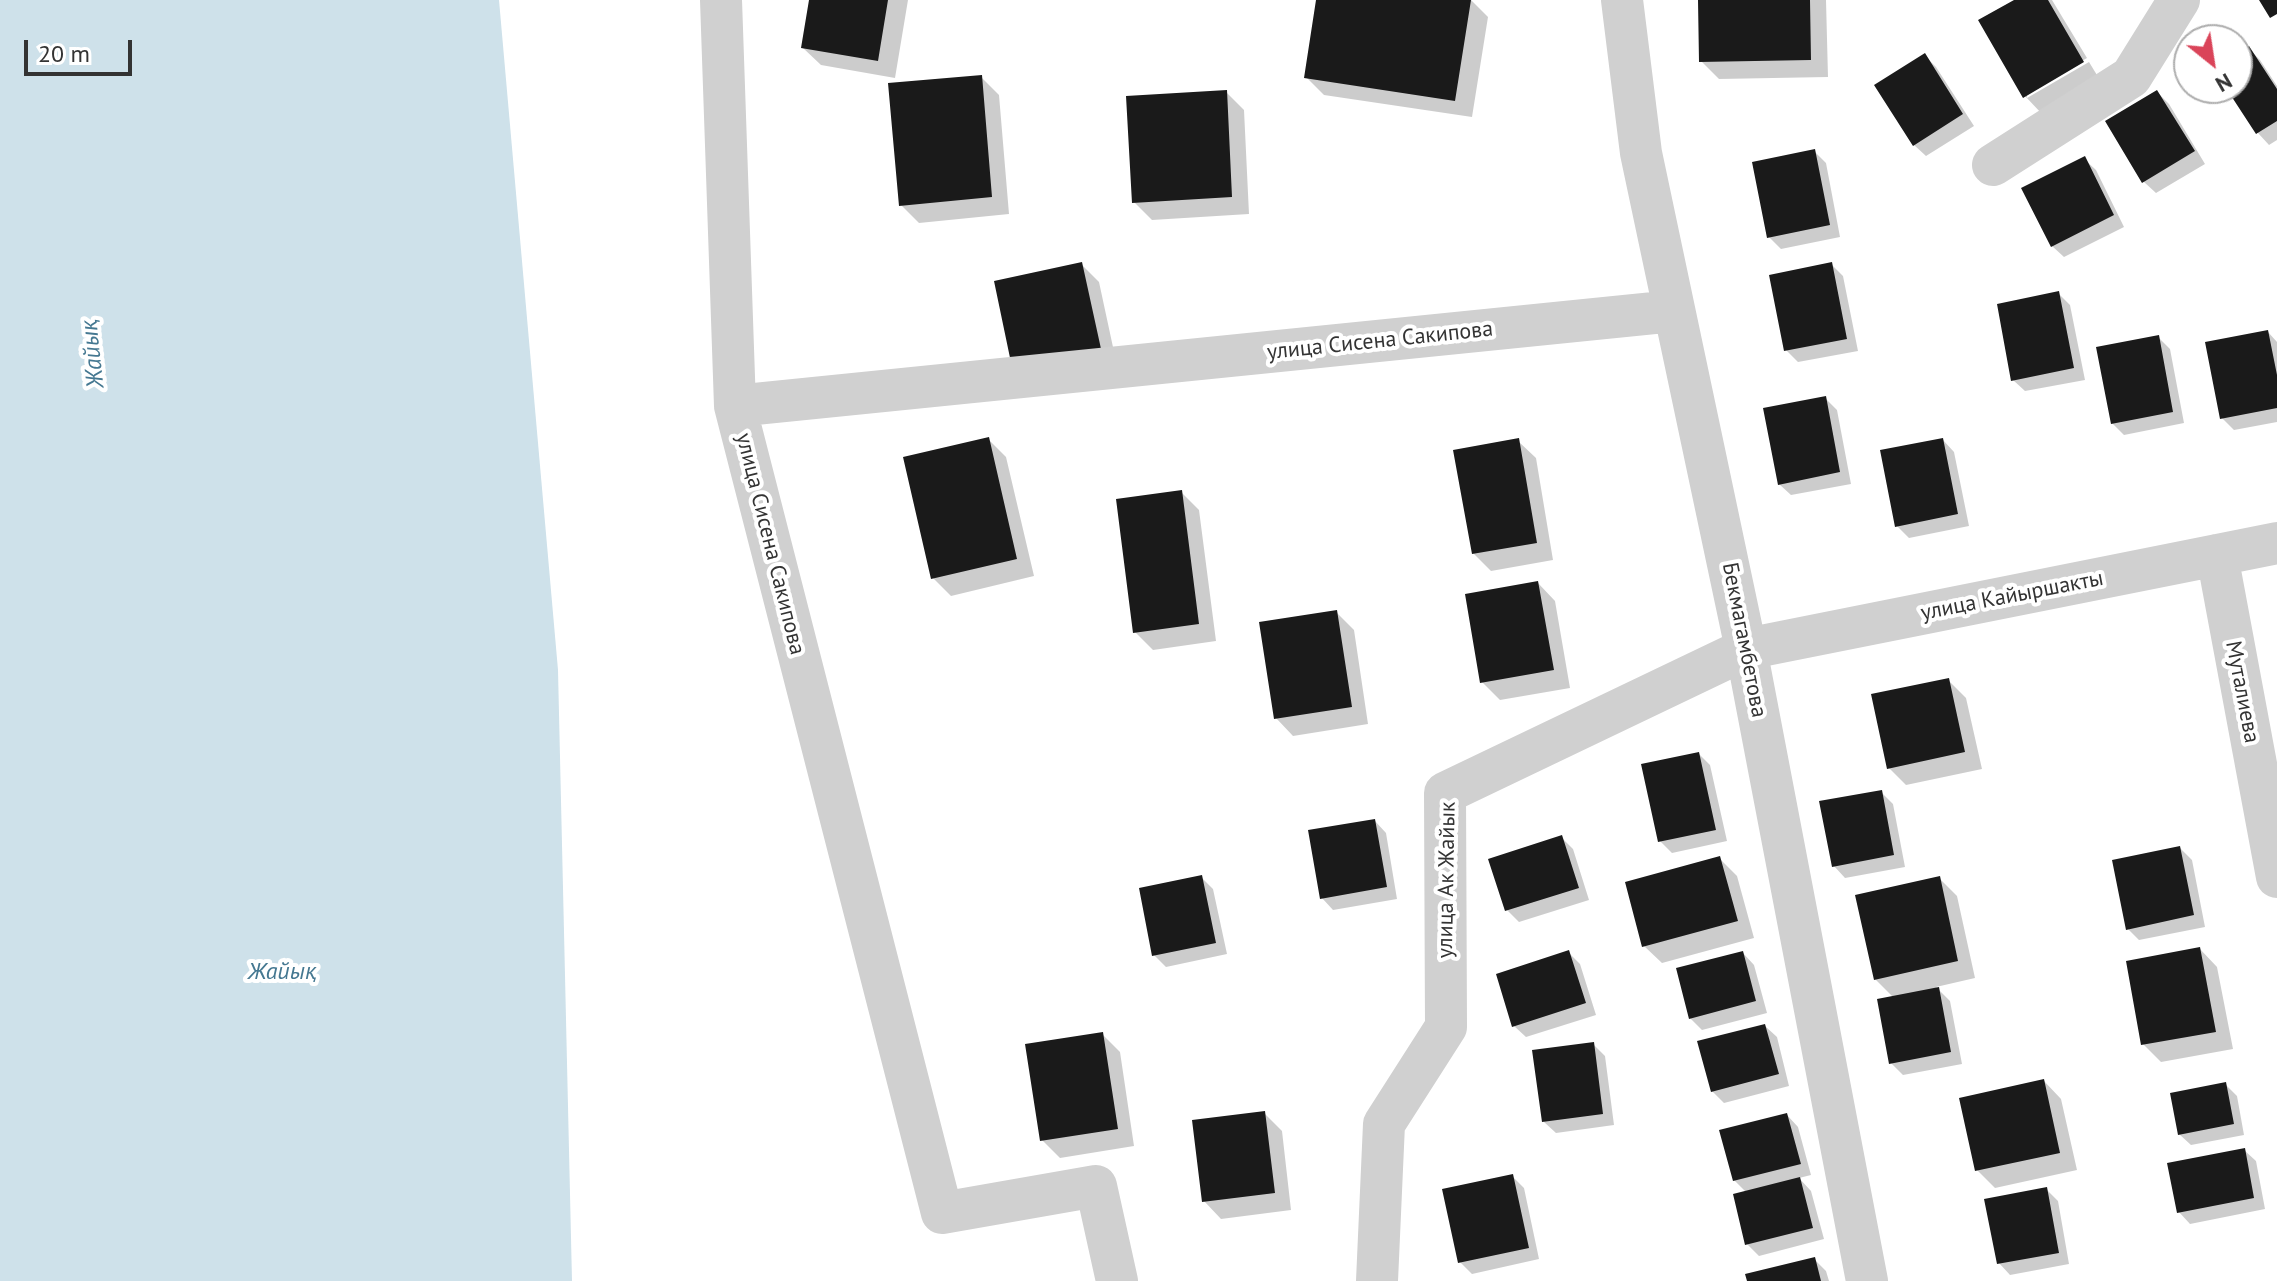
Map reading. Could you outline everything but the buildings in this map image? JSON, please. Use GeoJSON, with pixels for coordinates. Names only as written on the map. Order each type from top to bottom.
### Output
{"type":"FeatureCollection","features":[{"type":"Feature","properties":{"kind":"street"},"geometry":{"type":"LineString","coordinates":[[721,0],[735,406]]}},
{"type":"Feature","properties":{"kind":"street","name":"Бекмагамбетова"},"geometry":{"type":"LineString","coordinates":[[1622,0],[1641,153],[1746,649],[1867,1281]]}},
{"type":"Feature","properties":{"kind":"street"},"geometry":{"type":"LineString","coordinates":[[1993,165],[2131,77],[2179,0]]}},
{"type":"Feature","properties":{"kind":"street","name":"улица Сисена Сакипова"},"geometry":{"type":"LineString","coordinates":[[1117,1281],[1096,1186],[942,1213],[735,406],[1674,311]]}},
{"type":"Feature","properties":{"kind":"street","name":"улица Кайыршакты"},"geometry":{"type":"LineString","coordinates":[[1746,649],[2277,543]]}},
{"type":"Feature","properties":{"kind":"street","name":"Муталиева"},"geometry":{"type":"LineString","coordinates":[[2217,555],[2277,877]]}},
{"type":"Feature","properties":{"kind":"street","name":"улица Ак Жайык"},"geometry":{"type":"LineString","coordinates":[[1377,1281],[1384,1124],[1446,1027],[1445,793],[1746,649]]}},
{"type":"Feature","properties":{"kind":"water","name":"Жайық"},"geometry":{"type":"Polygon","coordinates":[[[0,0],[499,0],[558,670],[572,1281],[0,1281],[0,0]]]}}]}
